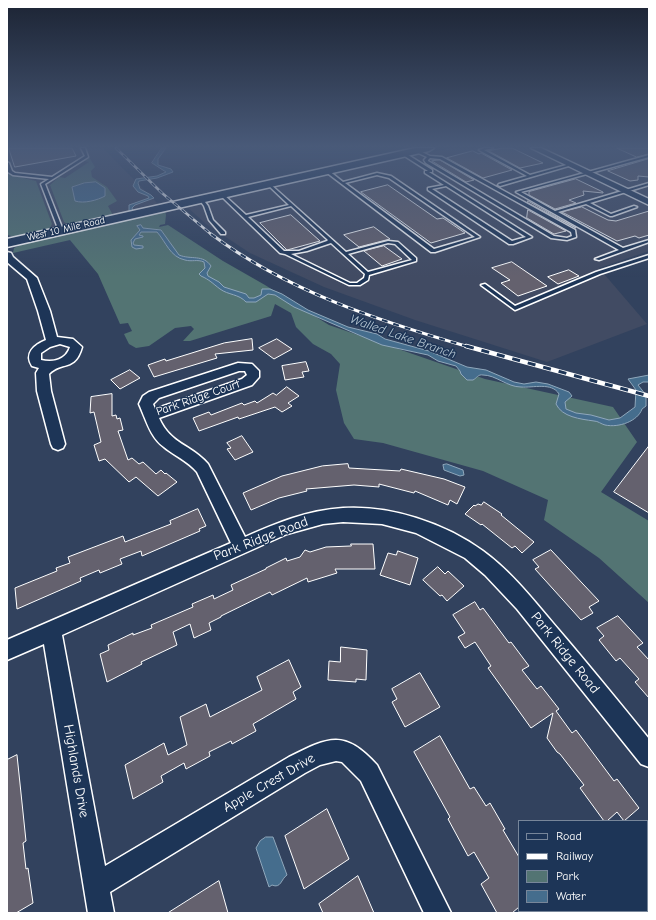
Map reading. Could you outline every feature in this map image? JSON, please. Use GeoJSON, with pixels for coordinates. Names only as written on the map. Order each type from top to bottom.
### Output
{"type":"FeatureCollection","features":[{"type":"Feature","properties":{"kind":"main road","name":"West 10 Mile Road"},"geometry":{"type":"LineString","coordinates":[[7,243],[239,191]]}},
{"type":"Feature","properties":{"kind":"street"},"geometry":{"type":"LineString","coordinates":[[628,191],[649,202]]}},
{"type":"Feature","properties":{"kind":"street"},"geometry":{"type":"LineString","coordinates":[[7,255],[9,259],[32,278],[44,311],[52,342]]}},
{"type":"Feature","properties":{"kind":"street"},"geometry":{"type":"LineString","coordinates":[[49,366],[36,363],[34,354],[38,349],[60,340],[73,343],[76,347],[76,352],[72,357],[66,361],[49,366],[42,373],[44,391],[58,444]]}},
{"type":"Feature","properties":{"kind":"street","name":"Park Ridge Court"},"geometry":{"type":"LineString","coordinates":[[151,415],[247,382],[252,378],[254,372],[248,367],[240,367],[154,395],[147,402],[151,415],[162,438],[195,459],[203,468],[241,546]]}},
{"type":"Feature","properties":{"kind":"street","name":"Park Ridge Road"},"geometry":{"type":"LineString","coordinates":[[7,650],[283,528],[300,522],[332,515],[346,514],[384,516],[404,520],[423,527],[463,547],[480,559],[533,613],[649,756]]}},
{"type":"Feature","properties":{"kind":"street","name":"Highlands Drive"},"geometry":{"type":"LineString","coordinates":[[51,630],[101,913]]}},
{"type":"Feature","properties":{"kind":"street","name":"Apple Crest Drive"},"geometry":{"type":"LineString","coordinates":[[96,886],[297,765],[317,755],[336,750],[344,751],[350,754],[368,773],[438,913]]}},
{"type":"Feature","properties":{"kind":"lane"},"geometry":{"type":"LineString","coordinates":[[46,191],[61,230]]}},
{"type":"Feature","properties":{"kind":"lane"},"geometry":{"type":"LineString","coordinates":[[277,191],[367,274]]}},
{"type":"Feature","properties":{"kind":"lane"},"geometry":{"type":"LineString","coordinates":[[354,191],[432,251],[478,237],[411,191]]}},
{"type":"Feature","properties":{"kind":"lane"},"geometry":{"type":"LineString","coordinates":[[432,191],[511,243],[530,237],[456,191]]}},
{"type":"Feature","properties":{"kind":"lane"},"geometry":{"type":"LineString","coordinates":[[476,191],[553,237],[567,239],[574,237],[573,231],[500,191]]}},
{"type":"Feature","properties":{"kind":"lane"},"geometry":{"type":"LineString","coordinates":[[522,191],[518,192],[623,250]]}},
{"type":"Feature","properties":{"kind":"lane"},"geometry":{"type":"LineString","coordinates":[[554,212],[623,191]]}},
{"type":"Feature","properties":{"kind":"lane"},"geometry":{"type":"LineString","coordinates":[[222,195],[282,252],[349,284],[358,284],[366,279],[367,274]]}},
{"type":"Feature","properties":{"kind":"lane"},"geometry":{"type":"LineString","coordinates":[[201,199],[212,220],[224,233]]}},
{"type":"Feature","properties":{"kind":"lane"},"geometry":{"type":"LineString","coordinates":[[586,202],[611,215],[635,207]]}},
{"type":"Feature","properties":{"kind":"lane"},"geometry":{"type":"LineString","coordinates":[[519,206],[524,204]]}},
{"type":"Feature","properties":{"kind":"lane"},"geometry":{"type":"LineString","coordinates":[[245,217],[292,205]]}},
{"type":"Feature","properties":{"kind":"lane"},"geometry":{"type":"LineString","coordinates":[[507,210],[513,208]]}},
{"type":"Feature","properties":{"kind":"lane"},"geometry":{"type":"LineString","coordinates":[[287,254],[326,244],[330,240]]}},
{"type":"Feature","properties":{"kind":"lane"},"geometry":{"type":"LineString","coordinates":[[597,259],[649,241]]}},
{"type":"Feature","properties":{"kind":"lane"},"geometry":{"type":"LineString","coordinates":[[344,254],[388,242],[396,243],[414,258],[414,261],[367,274]]}},
{"type":"Feature","properties":{"kind":"lane"},"geometry":{"type":"LineString","coordinates":[[483,285],[515,308],[598,273],[649,256]]}},
{"type":"Feature","properties":{"kind":"shaded area"},"geometry":{"type":"Polygon","coordinates":[[[7,191],[145,191],[160,206],[17,237],[7,200],[7,191]]]}},
{"type":"Feature","properties":{"kind":"shaded area"},"geometry":{"type":"Polygon","coordinates":[[[258,191],[649,191],[649,251],[599,268],[647,324],[547,362],[415,320],[324,287],[250,253],[206,224],[187,207],[258,191]]]}},
{"type":"Feature","properties":{"kind":"green space"},"geometry":{"type":"Polygon","coordinates":[[[7,191],[40,191],[52,224],[50,228],[29,235],[8,235],[7,191]]]}},
{"type":"Feature","properties":{"kind":"green space"},"geometry":{"type":"Polygon","coordinates":[[[52,191],[110,191],[117,201],[108,206],[114,217],[81,224],[68,224],[64,222],[52,191]]]}},
{"type":"Feature","properties":{"kind":"green space"},"geometry":{"type":"Polygon","coordinates":[[[165,211],[165,224],[160,225],[159,227],[168,225],[223,261],[329,325],[485,379],[613,407],[637,442],[601,492],[649,521],[649,603],[599,558],[544,520],[548,500],[483,471],[383,443],[354,439],[344,423],[336,390],[340,364],[331,354],[313,344],[296,327],[291,313],[275,304],[271,316],[190,341],[183,341],[194,329],[191,326],[175,328],[149,346],[136,348],[129,344],[124,334],[132,331],[128,323],[120,324],[98,274],[70,240],[13,253],[14,248],[23,244],[165,211]]]}},
{"type":"Feature","properties":{"kind":"water"},"geometry":{"type":"Polygon","coordinates":[[[73,191],[105,191],[105,196],[99,199],[82,202],[75,201],[73,191]]]}},
{"type":"Feature","properties":{"kind":"water"},"geometry":{"type":"Polygon","coordinates":[[[137,191],[144,191],[154,198],[135,205],[132,208],[133,211],[129,212],[129,205],[149,198],[148,196],[137,191]]]}},
{"type":"Feature","properties":{"kind":"water"},"geometry":{"type":"Polygon","coordinates":[[[141,225],[143,228],[161,230],[179,255],[201,259],[208,262],[211,266],[207,273],[208,276],[219,282],[224,287],[246,294],[249,298],[254,298],[261,295],[262,289],[270,289],[282,294],[308,310],[348,327],[377,334],[385,339],[429,351],[467,367],[486,370],[514,382],[524,384],[536,382],[548,384],[569,392],[572,396],[565,402],[566,409],[576,413],[609,420],[620,418],[635,407],[636,390],[628,379],[649,375],[649,382],[643,382],[638,385],[646,395],[646,406],[636,417],[627,423],[610,426],[595,421],[572,417],[562,412],[556,404],[559,394],[552,388],[542,386],[516,386],[483,375],[473,380],[467,380],[456,366],[438,361],[428,355],[382,345],[294,307],[275,295],[268,294],[256,302],[246,302],[240,297],[223,291],[209,280],[201,276],[199,274],[205,268],[204,262],[185,260],[176,256],[157,232],[141,232],[139,235],[143,237],[135,239],[133,243],[134,245],[143,246],[143,248],[136,249],[132,247],[131,240],[140,230],[137,226],[141,225]]]}},
{"type":"Feature","properties":{"kind":"water"},"geometry":{"type":"Polygon","coordinates":[[[447,464],[463,470],[464,475],[460,476],[444,470],[443,465],[447,464]]]}},
{"type":"Feature","properties":{"kind":"water"},"geometry":{"type":"Polygon","coordinates":[[[266,837],[273,837],[287,875],[277,886],[272,885],[269,887],[256,848],[260,841],[266,837]]]}},
{"type":"Feature","properties":{"kind":"building"},"geometry":{"type":"Polygon","coordinates":[[[397,191],[437,219],[443,218],[465,233],[431,243],[361,192],[397,191]]]}},
{"type":"Feature","properties":{"kind":"building"},"geometry":{"type":"Polygon","coordinates":[[[533,191],[601,191],[603,193],[583,191],[584,195],[569,200],[576,203],[555,209],[529,195],[529,192],[533,191]]]}},
{"type":"Feature","properties":{"kind":"building"},"geometry":{"type":"Polygon","coordinates":[[[528,201],[576,228],[528,203],[528,201]]]}},
{"type":"Feature","properties":{"kind":"building"},"geometry":{"type":"Polygon","coordinates":[[[582,207],[608,220],[616,221],[649,211],[649,235],[639,238],[635,236],[617,241],[562,212],[582,207]]]}},
{"type":"Feature","properties":{"kind":"building"},"geometry":{"type":"Polygon","coordinates":[[[528,210],[566,231],[554,234],[527,218],[528,210]]]}},
{"type":"Feature","properties":{"kind":"building"},"geometry":{"type":"Polygon","coordinates":[[[291,215],[320,241],[287,250],[260,223],[291,215]]]}},
{"type":"Feature","properties":{"kind":"building"},"geometry":{"type":"Polygon","coordinates":[[[374,227],[390,239],[359,247],[344,235],[374,227]]]}},
{"type":"Feature","properties":{"kind":"building"},"geometry":{"type":"Polygon","coordinates":[[[384,246],[402,259],[382,266],[364,251],[384,246]]]}},
{"type":"Feature","properties":{"kind":"building"},"geometry":{"type":"Polygon","coordinates":[[[512,262],[547,286],[518,296],[501,283],[510,280],[492,268],[512,262]]]}},
{"type":"Feature","properties":{"kind":"building"},"geometry":{"type":"Polygon","coordinates":[[[569,270],[579,276],[558,284],[548,277],[569,270]]]}},
{"type":"Feature","properties":{"kind":"building"},"geometry":{"type":"Polygon","coordinates":[[[252,339],[253,350],[215,354],[217,358],[154,377],[148,365],[224,343],[252,339]]]}},
{"type":"Feature","properties":{"kind":"building"},"geometry":{"type":"Polygon","coordinates":[[[277,339],[292,349],[274,359],[259,348],[277,339]]]}},
{"type":"Feature","properties":{"kind":"building"},"geometry":{"type":"Polygon","coordinates":[[[306,362],[309,371],[302,372],[304,377],[285,380],[282,366],[306,362]]]}},
{"type":"Feature","properties":{"kind":"building"},"geometry":{"type":"Polygon","coordinates":[[[130,370],[140,378],[120,389],[111,380],[130,370]]]}},
{"type":"Feature","properties":{"kind":"building"},"geometry":{"type":"Polygon","coordinates":[[[287,387],[299,396],[288,403],[292,406],[282,412],[275,407],[239,419],[238,417],[199,431],[193,418],[209,412],[211,415],[242,403],[244,405],[255,401],[257,403],[273,393],[276,395],[287,387]]]}},
{"type":"Feature","properties":{"kind":"building"},"geometry":{"type":"Polygon","coordinates":[[[112,394],[112,416],[116,415],[117,419],[120,418],[123,430],[118,431],[128,460],[132,458],[139,464],[143,462],[156,474],[161,470],[177,482],[158,496],[136,477],[129,482],[105,459],[99,461],[94,445],[101,442],[94,412],[90,413],[91,397],[112,394]]]}},
{"type":"Feature","properties":{"kind":"building"},"geometry":{"type":"Polygon","coordinates":[[[242,436],[253,452],[235,460],[227,449],[231,448],[227,443],[242,436]]]}},
{"type":"Feature","properties":{"kind":"building"},"geometry":{"type":"Polygon","coordinates":[[[649,446],[649,513],[614,492],[649,446]]]}},
{"type":"Feature","properties":{"kind":"building"},"geometry":{"type":"Polygon","coordinates":[[[348,464],[349,468],[400,471],[401,469],[444,479],[465,487],[457,504],[450,500],[448,505],[415,491],[414,493],[379,484],[379,487],[354,485],[306,489],[307,491],[279,498],[251,510],[243,493],[282,476],[322,466],[348,464]]]}},
{"type":"Feature","properties":{"kind":"building"},"geometry":{"type":"Polygon","coordinates":[[[484,502],[502,514],[501,515],[534,542],[522,553],[515,546],[512,548],[482,524],[481,525],[465,514],[474,505],[481,505],[484,502]]]}},
{"type":"Feature","properties":{"kind":"building"},"geometry":{"type":"Polygon","coordinates":[[[198,509],[206,526],[199,529],[200,531],[142,556],[141,551],[120,559],[122,564],[100,573],[99,570],[80,578],[81,581],[17,609],[15,588],[57,571],[56,568],[70,563],[68,557],[123,536],[125,542],[171,524],[170,521],[198,509]]]}},
{"type":"Feature","properties":{"kind":"building"},"geometry":{"type":"Polygon","coordinates":[[[351,544],[373,544],[375,569],[335,569],[337,573],[308,582],[307,578],[272,595],[270,592],[209,623],[211,630],[194,638],[190,624],[173,632],[177,645],[141,662],[142,664],[107,682],[100,654],[109,650],[108,645],[133,633],[133,635],[152,628],[151,625],[193,607],[192,604],[213,595],[214,599],[233,590],[231,585],[286,558],[287,561],[300,557],[305,550],[310,552],[326,547],[351,546],[351,544]]]}},
{"type":"Feature","properties":{"kind":"building"},"geometry":{"type":"Polygon","coordinates":[[[551,550],[599,601],[589,607],[593,613],[581,620],[535,569],[539,567],[533,560],[551,550]]]}},
{"type":"Feature","properties":{"kind":"building"},"geometry":{"type":"Polygon","coordinates":[[[398,551],[418,558],[410,585],[380,575],[388,553],[396,555],[398,551]]]}},
{"type":"Feature","properties":{"kind":"building"},"geometry":{"type":"Polygon","coordinates":[[[438,567],[445,574],[448,571],[464,586],[447,601],[442,595],[440,596],[423,580],[438,567]]]}},
{"type":"Feature","properties":{"kind":"building"},"geometry":{"type":"Polygon","coordinates":[[[475,602],[480,610],[483,608],[509,643],[511,642],[529,666],[522,670],[537,689],[541,686],[559,709],[556,711],[572,733],[576,730],[614,781],[617,779],[639,808],[625,820],[623,820],[617,812],[608,820],[603,820],[580,788],[584,785],[547,738],[553,713],[531,728],[488,668],[491,666],[475,642],[465,648],[458,637],[465,633],[453,615],[475,602]]]}},
{"type":"Feature","properties":{"kind":"building"},"geometry":{"type":"Polygon","coordinates":[[[618,616],[643,643],[637,647],[649,660],[649,698],[635,682],[639,679],[620,658],[616,661],[599,640],[604,636],[597,628],[618,616]]]}},
{"type":"Feature","properties":{"kind":"building"},"geometry":{"type":"Polygon","coordinates":[[[341,647],[367,650],[366,680],[356,679],[356,682],[328,680],[329,661],[340,662],[341,647]]]}},
{"type":"Feature","properties":{"kind":"building"},"geometry":{"type":"Polygon","coordinates":[[[289,660],[301,687],[293,692],[296,699],[253,724],[256,731],[232,744],[231,741],[209,752],[210,756],[186,769],[184,763],[161,776],[163,782],[133,799],[125,765],[164,743],[168,755],[187,745],[180,717],[206,704],[210,717],[262,690],[257,677],[289,660]]]}},
{"type":"Feature","properties":{"kind":"building"},"geometry":{"type":"Polygon","coordinates":[[[420,673],[440,707],[405,727],[392,702],[397,699],[392,689],[420,673]]]}},
{"type":"Feature","properties":{"kind":"building"},"geometry":{"type":"Polygon","coordinates":[[[440,736],[470,789],[474,787],[486,806],[490,803],[505,829],[503,830],[518,855],[518,908],[512,913],[497,913],[481,884],[489,878],[474,852],[468,856],[448,819],[450,817],[414,752],[440,736]]]}},
{"type":"Feature","properties":{"kind":"building"},"geometry":{"type":"Polygon","coordinates":[[[17,755],[26,841],[23,843],[26,869],[28,868],[33,903],[16,913],[7,913],[7,760],[17,755]]]}},
{"type":"Feature","properties":{"kind":"building"},"geometry":{"type":"Polygon","coordinates":[[[327,809],[349,859],[304,889],[285,836],[327,809]]]}},
{"type":"Feature","properties":{"kind":"building"},"geometry":{"type":"Polygon","coordinates":[[[358,876],[374,913],[323,913],[319,904],[358,876]]]}},
{"type":"Feature","properties":{"kind":"building"},"geometry":{"type":"Polygon","coordinates":[[[219,881],[228,913],[168,913],[219,881]]]}},
{"type":"Feature","properties":{"kind":"railway"},"geometry":{"type":"LineString","coordinates":[[160,191],[212,235]]}},
{"type":"Feature","properties":{"kind":"railway"},"geometry":{"type":"LineString","coordinates":[[211,234],[240,254],[302,288],[368,315],[469,347]]}},
{"type":"Feature","properties":{"kind":"railway"},"geometry":{"type":"LineString","coordinates":[[466,346],[649,396]]}},
{"type":"Feature","properties":{"kind":"water label","name":"Walled Lake Branch"},"geometry":{"type":"Point","coordinates":[403,337]}}]}
